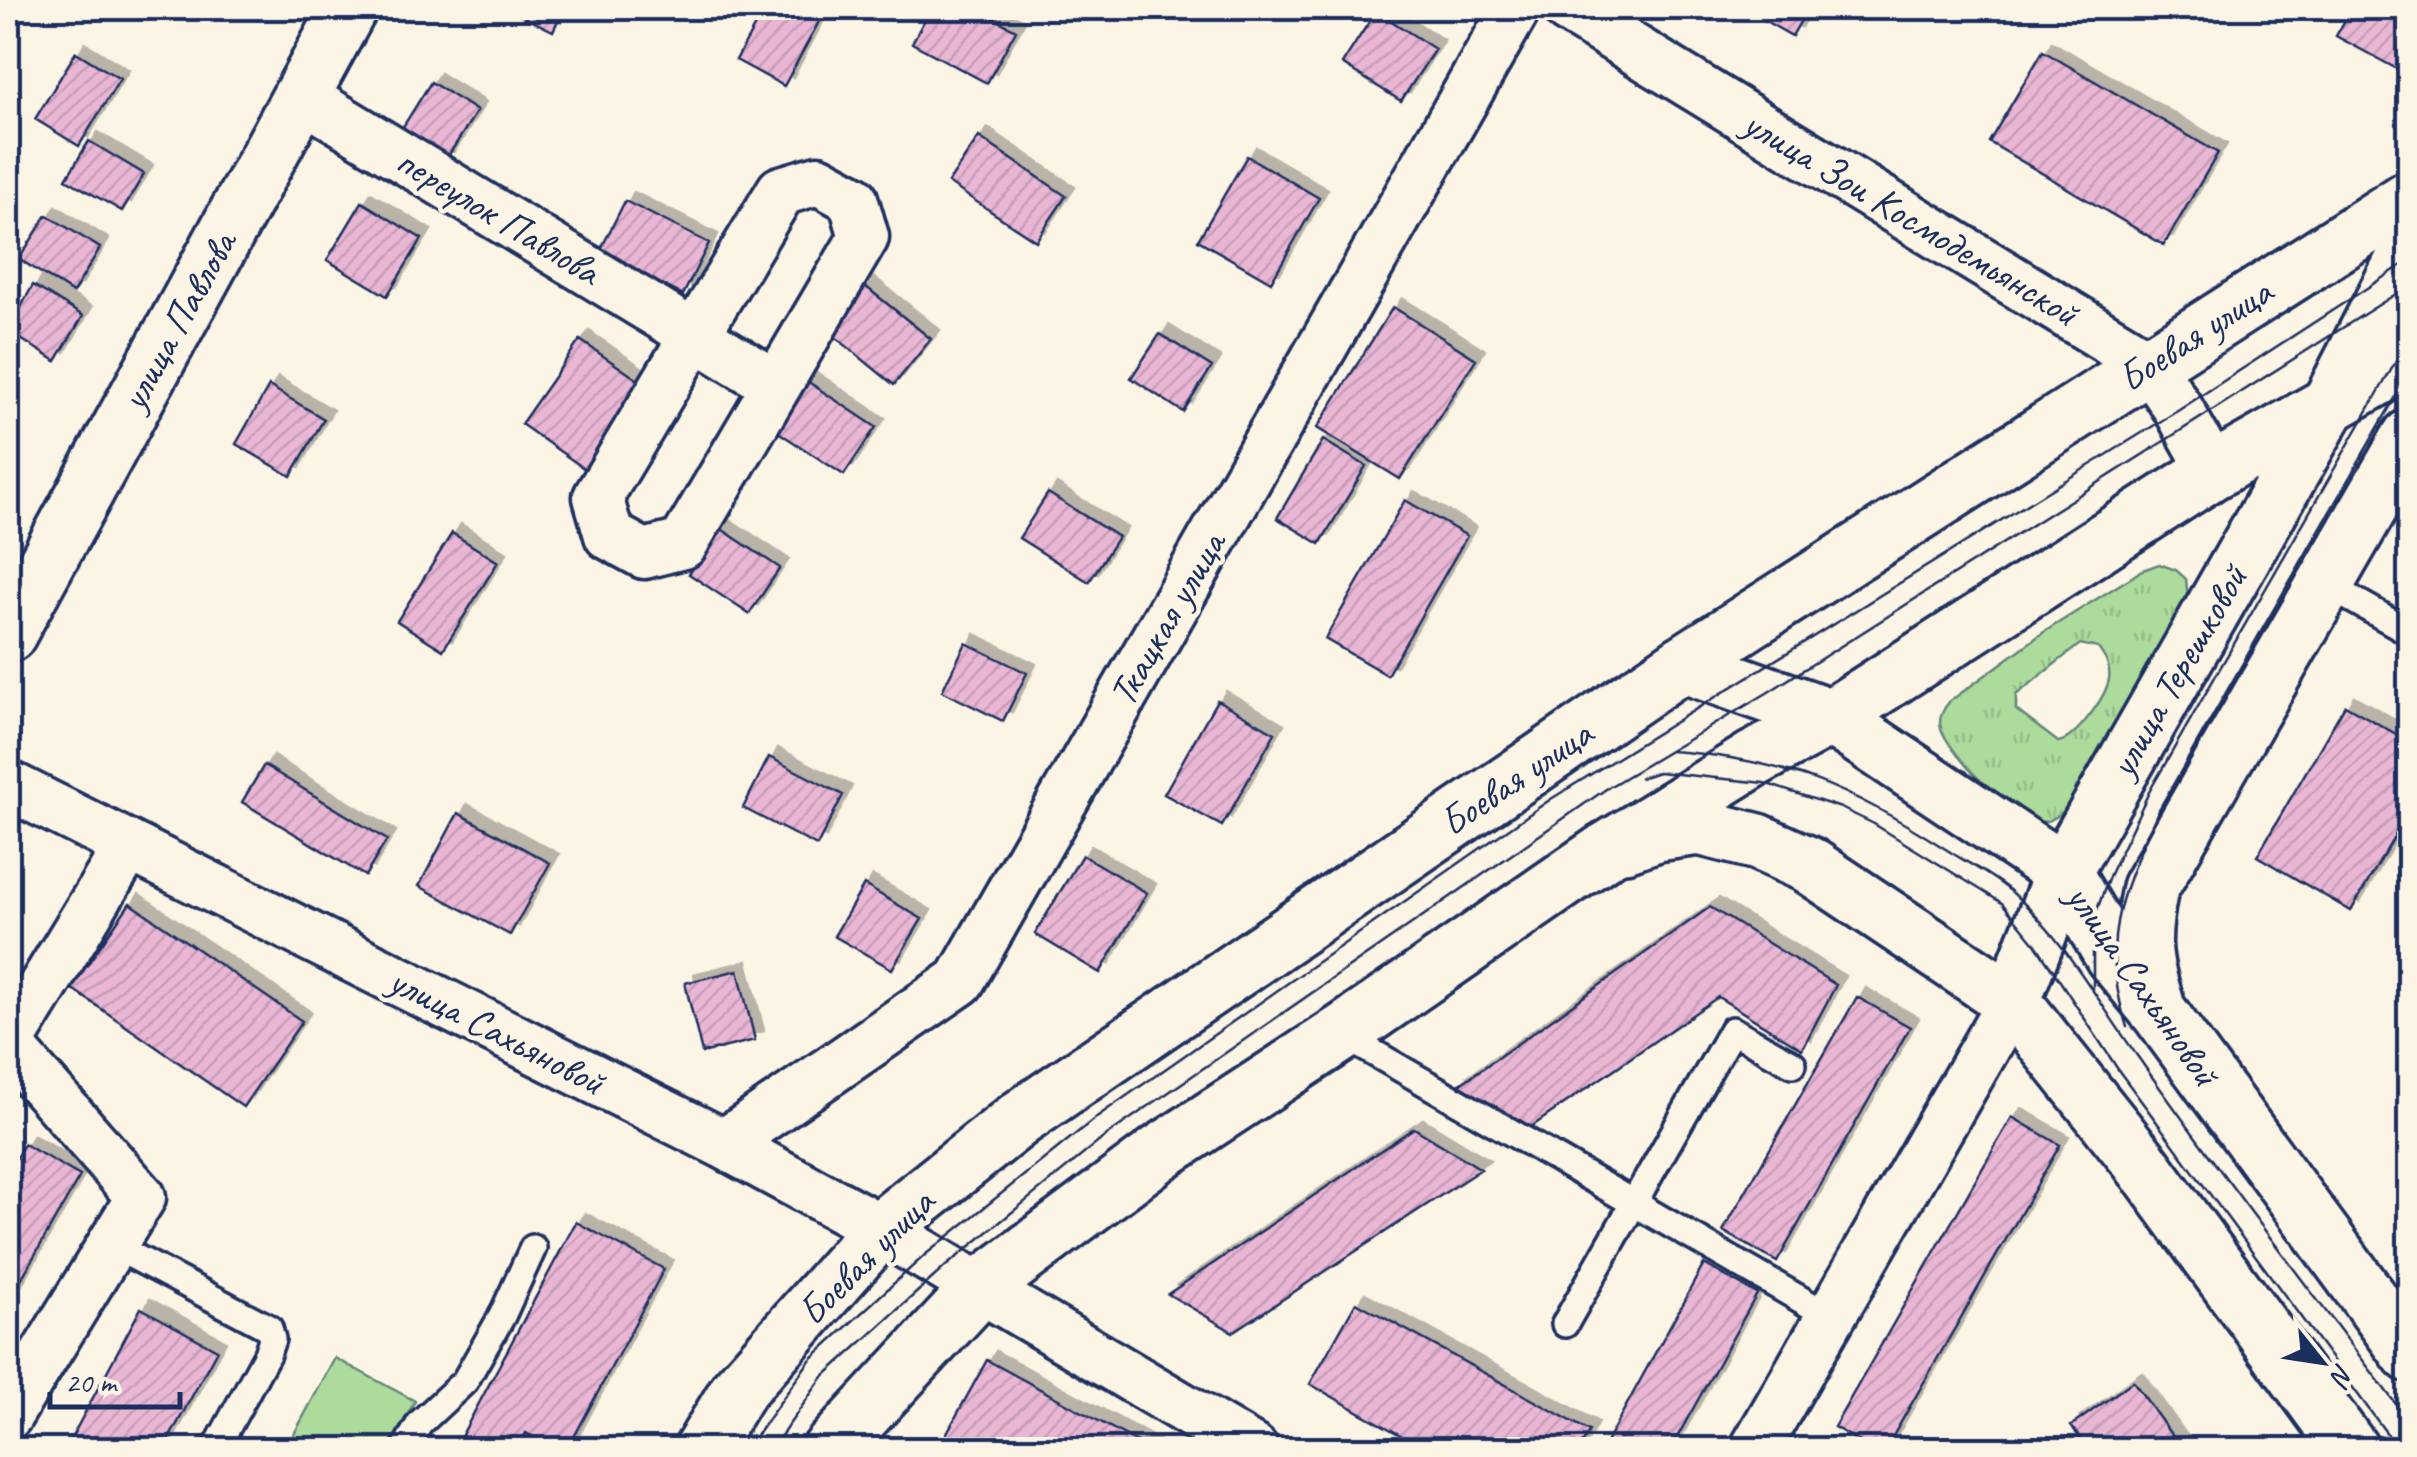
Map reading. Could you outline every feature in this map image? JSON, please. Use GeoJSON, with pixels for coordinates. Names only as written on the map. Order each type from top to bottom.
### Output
{"type":"FeatureCollection","features":[{"type":"Feature","properties":{"kind":"main road","name":"улица Павлова"},"geometry":{"type":"LineString","coordinates":[[8,634],[349,8]]}},
{"type":"Feature","properties":{"kind":"main road","name":"Боевая улица"},"geometry":{"type":"LineString","coordinates":[[702,1450],[738,1390],[881,1229],[1019,1119],[1682,664],[2410,198]]}},
{"type":"Feature","properties":{"kind":"main road","name":"улица Терешковой"},"geometry":{"type":"LineString","coordinates":[[2012,1002],[2064,872],[2330,404],[2410,248]]}},
{"type":"Feature","properties":{"kind":"main road"},"geometry":{"type":"LineString","coordinates":[[830,1450],[981,1286],[1162,1152],[1342,1034],[1604,852],[1752,760],[1831,717],[2213,471],[2390,367],[2410,360]]}},
{"type":"Feature","properties":{"kind":"main road"},"geometry":{"type":"LineString","coordinates":[[2159,1012],[2143,961],[2143,925],[2150,888],[2410,438]]}},
{"type":"Feature","properties":{"kind":"main road","name":"улица Сахьяновой"},"geometry":{"type":"LineString","coordinates":[[1682,664],[1831,717],[2064,872],[2113,956],[2159,1012],[2410,1354]]}},
{"type":"Feature","properties":{"kind":"main road"},"geometry":{"type":"LineString","coordinates":[[1604,852],[1657,833],[1699,827],[1758,842],[1808,865],[2012,1002],[2138,1158],[2352,1450]]}},
{"type":"Feature","properties":{"kind":"main road"},"geometry":{"type":"LineString","coordinates":[[2012,1002],[2099,932]]}},
{"type":"Feature","properties":{"kind":"street","name":"Ткацкая улица"},"geometry":{"type":"LineString","coordinates":[[724,1144],[960,981],[1516,8]]}},
{"type":"Feature","properties":{"kind":"street","name":"улица Зои Космодемьянской"},"geometry":{"type":"LineString","coordinates":[[1567,8],[2149,364],[2213,471]]}},
{"type":"Feature","properties":{"kind":"street","name":"переулок Павлова"},"geometry":{"type":"LineString","coordinates":[[301,96],[774,384]]}},
{"type":"Feature","properties":{"kind":"street"},"geometry":{"type":"LineString","coordinates":[[818,180],[853,199],[864,238],[682,544],[644,554],[609,535],[598,497],[695,336],[780,191],[818,180]]}},
{"type":"Feature","properties":{"kind":"street","name":"улица Сахьяновой"},"geometry":{"type":"LineString","coordinates":[[8,785],[724,1144],[981,1286],[1254,1450]]}},
{"type":"Feature","properties":{"kind":"street"},"geometry":{"type":"LineString","coordinates":[[8,1415],[141,1196],[8,1045],[128,847]]}},
{"type":"Feature","properties":{"kind":"street"},"geometry":{"type":"LineString","coordinates":[[1754,1450],[2012,1002]]}},
{"type":"Feature","properties":{"kind":"lane"},"geometry":{"type":"LineString","coordinates":[[2325,584],[2410,632]]}},
{"type":"Feature","properties":{"kind":"lane"},"geometry":{"type":"LineString","coordinates":[[1564,1324],[1732,1030],[1793,1064]]}},
{"type":"Feature","properties":{"kind":"lane"},"geometry":{"type":"LineString","coordinates":[[1342,1034],[1832,1317]]}},
{"type":"Feature","properties":{"kind":"lane"},"geometry":{"type":"LineString","coordinates":[[112,1245],[270,1328],[272,1339],[267,1354],[216,1450]]}},
{"type":"Feature","properties":{"kind":"lane"},"geometry":{"type":"LineString","coordinates":[[404,1450],[420,1423],[465,1381],[502,1316],[532,1248]]}},
{"type":"Feature","properties":{"kind":"green space"},"geometry":{"type":"Polygon","coordinates":[[[2159,564],[2176,570],[2186,579],[2188,599],[2070,808],[2043,822],[2031,819],[1999,798],[1966,765],[1944,734],[1940,723],[1943,711],[1949,702],[2044,632],[2159,564]],[[2080,644],[2016,695],[2016,710],[2058,742],[2073,734],[2107,687],[2108,666],[2098,648],[2080,644]]]}},
{"type":"Feature","properties":{"kind":"green space"},"geometry":{"type":"Polygon","coordinates":[[[335,1358],[415,1401],[388,1449],[286,1449],[335,1358]]]}},
{"type":"Feature","properties":{"kind":"building"},"geometry":{"type":"Polygon","coordinates":[[[506,8],[564,8],[553,31],[506,8]]]}},
{"type":"Feature","properties":{"kind":"building"},"geometry":{"type":"Polygon","coordinates":[[[765,8],[801,8],[821,18],[784,86],[736,60],[765,8]]]}},
{"type":"Feature","properties":{"kind":"building"},"geometry":{"type":"Polygon","coordinates":[[[931,8],[974,8],[1016,30],[987,83],[912,43],[931,8]]]}},
{"type":"Feature","properties":{"kind":"building"},"geometry":{"type":"Polygon","coordinates":[[[1742,8],[1808,8],[1792,36],[1742,8]]]}},
{"type":"Feature","properties":{"kind":"building"},"geometry":{"type":"Polygon","coordinates":[[[2352,8],[2410,8],[2410,76],[2336,36],[2352,8]]]}},
{"type":"Feature","properties":{"kind":"building"},"geometry":{"type":"Polygon","coordinates":[[[1376,11],[1435,49],[1401,101],[1342,64],[1376,11]]]}},
{"type":"Feature","properties":{"kind":"building"},"geometry":{"type":"Polygon","coordinates":[[[2043,51],[2218,153],[2164,245],[1989,142],[2043,51]]]}},
{"type":"Feature","properties":{"kind":"building"},"geometry":{"type":"Polygon","coordinates":[[[76,52],[120,79],[79,146],[35,119],[76,52]]]}},
{"type":"Feature","properties":{"kind":"building"},"geometry":{"type":"Polygon","coordinates":[[[431,82],[477,111],[445,161],[399,133],[431,82]]]}},
{"type":"Feature","properties":{"kind":"building"},"geometry":{"type":"Polygon","coordinates":[[[979,137],[1066,196],[1036,241],[948,183],[979,137]]]}},
{"type":"Feature","properties":{"kind":"building"},"geometry":{"type":"Polygon","coordinates":[[[89,141],[144,174],[122,211],[66,179],[89,141]]]}},
{"type":"Feature","properties":{"kind":"building"},"geometry":{"type":"Polygon","coordinates":[[[1247,156],[1319,198],[1271,282],[1198,240],[1247,156]]]}},
{"type":"Feature","properties":{"kind":"building"},"geometry":{"type":"Polygon","coordinates":[[[625,201],[709,243],[683,295],[599,253],[625,201]]]}},
{"type":"Feature","properties":{"kind":"building"},"geometry":{"type":"Polygon","coordinates":[[[362,202],[422,239],[387,296],[327,260],[362,202]]]}},
{"type":"Feature","properties":{"kind":"building"},"geometry":{"type":"Polygon","coordinates":[[[47,215],[100,248],[73,293],[19,259],[47,215]]]}},
{"type":"Feature","properties":{"kind":"building"},"geometry":{"type":"Polygon","coordinates":[[[33,285],[83,316],[56,361],[8,331],[33,285]]]}},
{"type":"Feature","properties":{"kind":"building"},"geometry":{"type":"Polygon","coordinates":[[[865,286],[931,339],[894,385],[828,331],[865,286]]]}},
{"type":"Feature","properties":{"kind":"building"},"geometry":{"type":"Polygon","coordinates":[[[1393,307],[1476,359],[1400,479],[1317,428],[1393,307]]]}},
{"type":"Feature","properties":{"kind":"building"},"geometry":{"type":"Polygon","coordinates":[[[1160,334],[1212,367],[1183,412],[1131,378],[1160,334]]]}},
{"type":"Feature","properties":{"kind":"building"},"geometry":{"type":"Polygon","coordinates":[[[580,340],[644,384],[585,469],[521,424],[580,340]]]}},
{"type":"Feature","properties":{"kind":"building"},"geometry":{"type":"Polygon","coordinates":[[[807,381],[876,427],[844,475],[775,430],[807,381]]]}},
{"type":"Feature","properties":{"kind":"building"},"geometry":{"type":"Polygon","coordinates":[[[269,386],[324,419],[291,476],[236,444],[269,386]]]}},
{"type":"Feature","properties":{"kind":"building"},"geometry":{"type":"Polygon","coordinates":[[[1323,440],[1366,466],[1320,544],[1277,518],[1323,440]]]}},
{"type":"Feature","properties":{"kind":"building"},"geometry":{"type":"Polygon","coordinates":[[[1048,493],[1118,537],[1089,582],[1019,538],[1048,493]]]}},
{"type":"Feature","properties":{"kind":"building"},"geometry":{"type":"Polygon","coordinates":[[[1405,500],[1467,536],[1387,675],[1325,639],[1405,500]]]}},
{"type":"Feature","properties":{"kind":"building"},"geometry":{"type":"Polygon","coordinates":[[[720,528],[780,568],[749,614],[689,574],[720,528]]]}},
{"type":"Feature","properties":{"kind":"building"},"geometry":{"type":"Polygon","coordinates":[[[452,533],[498,562],[443,650],[397,621],[452,533]]]}},
{"type":"Feature","properties":{"kind":"building"},"geometry":{"type":"Polygon","coordinates":[[[966,643],[1027,673],[1003,721],[942,691],[966,643]]]}},
{"type":"Feature","properties":{"kind":"building"},"geometry":{"type":"Polygon","coordinates":[[[1217,700],[1275,733],[1222,826],[1164,794],[1217,700]]]}},
{"type":"Feature","properties":{"kind":"building"},"geometry":{"type":"Polygon","coordinates":[[[2345,705],[2410,742],[2410,810],[2351,911],[2257,856],[2345,705]]]}},
{"type":"Feature","properties":{"kind":"building"},"geometry":{"type":"Polygon","coordinates":[[[769,757],[843,795],[817,846],[743,808],[769,757]]]}},
{"type":"Feature","properties":{"kind":"building"},"geometry":{"type":"Polygon","coordinates":[[[264,765],[387,840],[365,876],[242,802],[264,765]]]}},
{"type":"Feature","properties":{"kind":"building"},"geometry":{"type":"Polygon","coordinates":[[[458,813],[550,863],[510,935],[419,886],[458,813]]]}},
{"type":"Feature","properties":{"kind":"building"},"geometry":{"type":"Polygon","coordinates":[[[1082,855],[1147,893],[1100,973],[1035,934],[1082,855]]]}},
{"type":"Feature","properties":{"kind":"building"},"geometry":{"type":"Polygon","coordinates":[[[864,885],[922,919],[892,969],[834,936],[864,885]]]}},
{"type":"Feature","properties":{"kind":"building"},"geometry":{"type":"Polygon","coordinates":[[[130,903],[302,1021],[243,1107],[71,988],[130,903]]]}},
{"type":"Feature","properties":{"kind":"building"},"geometry":{"type":"Polygon","coordinates":[[[1710,907],[1836,985],[1802,1049],[1718,997],[1531,1127],[1459,1085],[1710,907]]]}},
{"type":"Feature","properties":{"kind":"building"},"geometry":{"type":"Polygon","coordinates":[[[738,970],[755,1040],[702,1053],[685,983],[738,970]]]}},
{"type":"Feature","properties":{"kind":"building"},"geometry":{"type":"Polygon","coordinates":[[[1857,997],[1910,1027],[1777,1262],[1723,1231],[1857,997]]]}},
{"type":"Feature","properties":{"kind":"building"},"geometry":{"type":"Polygon","coordinates":[[[2012,1117],[2060,1145],[1885,1450],[1874,1450],[1834,1427],[2012,1117]]]}},
{"type":"Feature","properties":{"kind":"building"},"geometry":{"type":"Polygon","coordinates":[[[1414,1128],[1481,1169],[1233,1332],[1168,1294],[1414,1128]]]}},
{"type":"Feature","properties":{"kind":"building"},"geometry":{"type":"Polygon","coordinates":[[[24,1144],[80,1176],[8,1302],[8,1172],[24,1144]]]}},
{"type":"Feature","properties":{"kind":"building"},"geometry":{"type":"Polygon","coordinates":[[[576,1222],[664,1269],[567,1450],[556,1450],[526,1433],[517,1450],[454,1450],[576,1222]]]}},
{"type":"Feature","properties":{"kind":"building"},"geometry":{"type":"Polygon","coordinates":[[[1704,1264],[1757,1294],[1670,1450],[1602,1450],[1704,1264]]]}},
{"type":"Feature","properties":{"kind":"building"},"geometry":{"type":"Polygon","coordinates":[[[1356,1302],[1589,1431],[1579,1450],[1427,1450],[1310,1384],[1356,1302]]]}},
{"type":"Feature","properties":{"kind":"building"},"geometry":{"type":"Polygon","coordinates":[[[141,1308],[217,1350],[163,1450],[65,1450],[141,1308]]]}},
{"type":"Feature","properties":{"kind":"building"},"geometry":{"type":"Polygon","coordinates":[[[987,1360],[1152,1450],[960,1450],[943,1440],[987,1360]]]}},
{"type":"Feature","properties":{"kind":"building"},"geometry":{"type":"Polygon","coordinates":[[[2133,1381],[2182,1450],[2065,1450],[2080,1438],[2071,1426],[2133,1381]]]}},
{"type":"Feature","properties":{"kind":"tram line"},"geometry":{"type":"LineString","coordinates":[[746,1450],[810,1360],[925,1255],[1098,1116],[1551,799],[2179,410],[2410,260]]}},
{"type":"Feature","properties":{"kind":"tram line"},"geometry":{"type":"LineString","coordinates":[[771,1450],[822,1378],[946,1266],[1107,1135],[1609,787],[1767,693],[2410,285]]}},
{"type":"Feature","properties":{"kind":"tram line"},"geometry":{"type":"LineString","coordinates":[[2093,990],[2093,921],[2110,874],[2149,792],[2410,337]]}},
{"type":"Feature","properties":{"kind":"tram line"},"geometry":{"type":"LineString","coordinates":[[2127,1027],[2115,967],[2115,941],[2125,891],[2145,840],[2410,372]]}},
{"type":"Feature","properties":{"kind":"tram line"},"geometry":{"type":"LineString","coordinates":[[1670,751],[1748,761],[1814,780],[1877,808],[2014,894],[2065,951],[2204,1149],[2410,1423]]}},
{"type":"Feature","properties":{"kind":"tram line"},"geometry":{"type":"LineString","coordinates":[[1640,778],[1658,772],[1764,783],[1841,808],[2002,903],[2035,943],[2119,1071],[2399,1450]]}}]}
